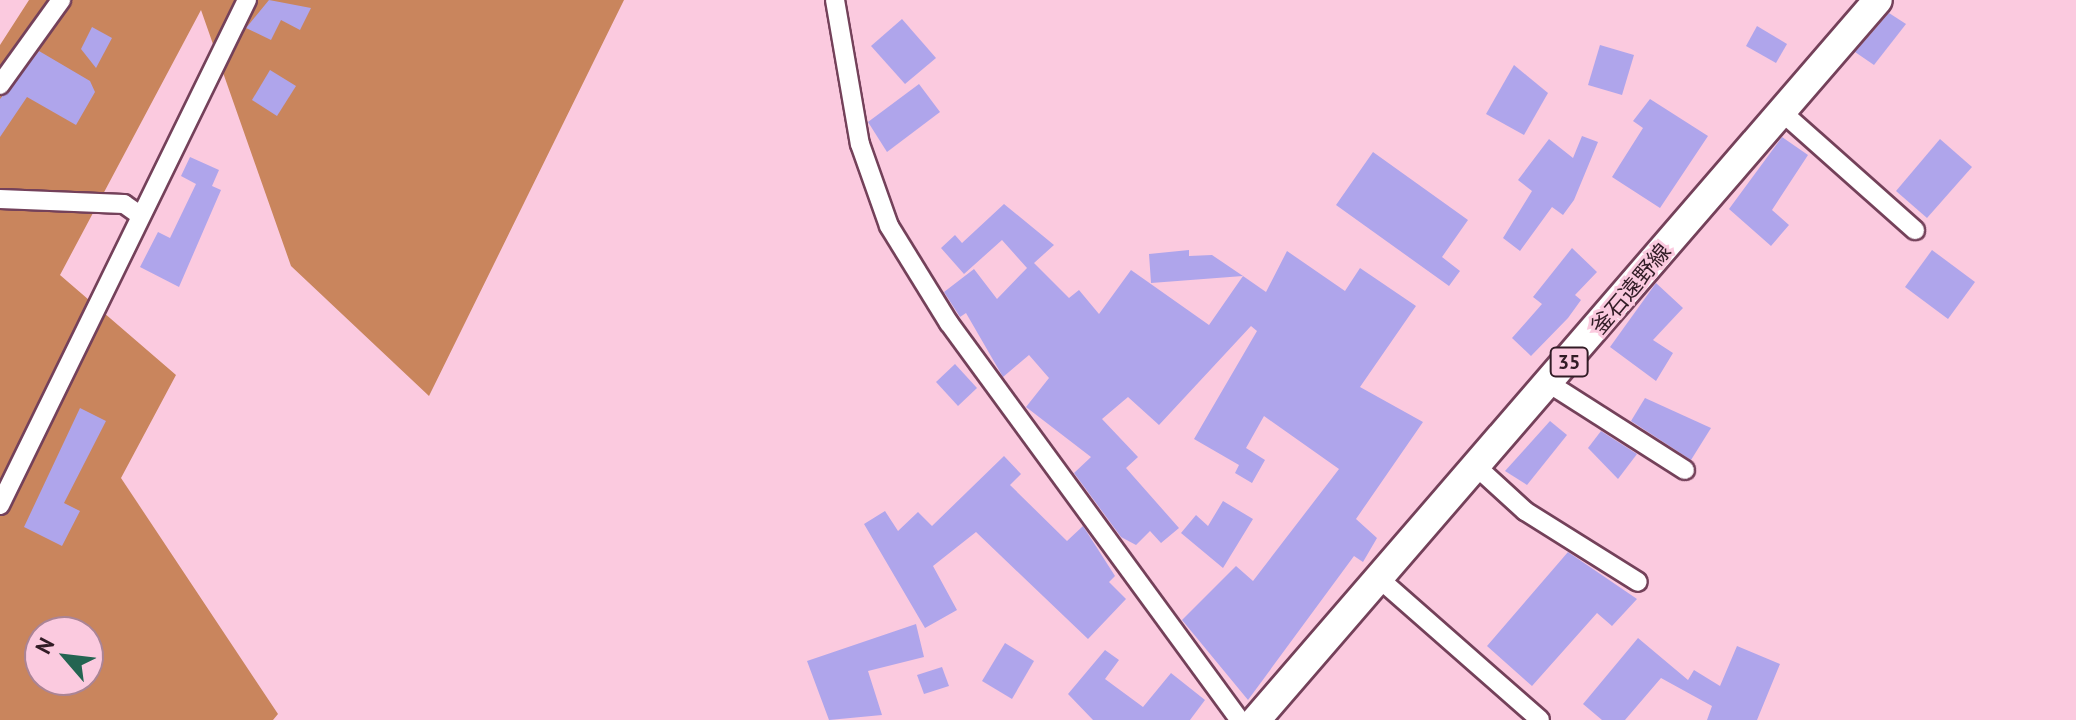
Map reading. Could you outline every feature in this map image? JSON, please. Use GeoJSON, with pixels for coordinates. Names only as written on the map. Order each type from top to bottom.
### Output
{"type":"FeatureCollection","features":[{"type":"Feature","properties":{"kind":"main road","name":"釜石遠野線"},"geometry":{"type":"LineString","coordinates":[[1256,720],[1382,581],[1878,0]]}},
{"type":"Feature","properties":{"kind":"street"},"geometry":{"type":"LineString","coordinates":[[0,85],[61,0]]}},
{"type":"Feature","properties":{"kind":"street"},"geometry":{"type":"LineString","coordinates":[[0,505],[247,0]]}},
{"type":"Feature","properties":{"kind":"street"},"geometry":{"type":"LineString","coordinates":[[835,0],[860,144],[889,226],[949,323],[1240,720]]}},
{"type":"Feature","properties":{"kind":"street"},"geometry":{"type":"LineString","coordinates":[[1782,112],[1915,230]]}},
{"type":"Feature","properties":{"kind":"street"},"geometry":{"type":"LineString","coordinates":[[0,199],[124,204],[140,215]]}},
{"type":"Feature","properties":{"kind":"street"},"geometry":{"type":"LineString","coordinates":[[1550,384],[1685,470]]}},
{"type":"Feature","properties":{"kind":"street"},"geometry":{"type":"LineString","coordinates":[[1478,468],[1525,511],[1638,582]]}},
{"type":"Feature","properties":{"kind":"street"},"geometry":{"type":"LineString","coordinates":[[1382,581],[1540,720]]}},
{"type":"Feature","properties":{"kind":"shaded area"},"geometry":{"type":"Polygon","coordinates":[[[29,0],[624,0],[429,396],[291,266],[201,10],[60,275],[176,375],[121,478],[278,714],[273,720],[0,720],[0,45],[29,0]]]}},
{"type":"Feature","properties":{"kind":"building"},"geometry":{"type":"Polygon","coordinates":[[[269,0],[311,8],[300,30],[281,20],[271,40],[246,28],[269,0]]]}},
{"type":"Feature","properties":{"kind":"building"},"geometry":{"type":"Polygon","coordinates":[[[1889,13],[1906,24],[1874,65],[1855,52],[1889,13]]]}},
{"type":"Feature","properties":{"kind":"building"},"geometry":{"type":"Polygon","coordinates":[[[902,19],[936,58],[905,84],[871,46],[902,19]]]}},
{"type":"Feature","properties":{"kind":"building"},"geometry":{"type":"Polygon","coordinates":[[[1757,26],[1787,44],[1776,63],[1746,46],[1757,26]]]}},
{"type":"Feature","properties":{"kind":"building"},"geometry":{"type":"Polygon","coordinates":[[[92,27],[112,38],[96,68],[81,49],[92,27]]]}},
{"type":"Feature","properties":{"kind":"building"},"geometry":{"type":"Polygon","coordinates":[[[1600,45],[1634,55],[1622,95],[1588,85],[1600,45]]]}},
{"type":"Feature","properties":{"kind":"building"},"geometry":{"type":"Polygon","coordinates":[[[39,51],[90,81],[95,92],[76,125],[27,97],[0,137],[0,99],[39,51]]]}},
{"type":"Feature","properties":{"kind":"building"},"geometry":{"type":"Polygon","coordinates":[[[1514,65],[1548,93],[1524,135],[1486,114],[1514,65]]]}},
{"type":"Feature","properties":{"kind":"building"},"geometry":{"type":"Polygon","coordinates":[[[270,70],[296,86],[277,116],[252,100],[270,70]]]}},
{"type":"Feature","properties":{"kind":"building"},"geometry":{"type":"Polygon","coordinates":[[[919,84],[940,112],[887,152],[868,122],[919,84]]]}},
{"type":"Feature","properties":{"kind":"building"},"geometry":{"type":"Polygon","coordinates":[[[1650,99],[1708,136],[1660,208],[1612,177],[1643,128],[1633,121],[1650,99]]]}},
{"type":"Feature","properties":{"kind":"building"},"geometry":{"type":"Polygon","coordinates":[[[1582,136],[1598,142],[1574,200],[1563,215],[1552,207],[1520,251],[1503,238],[1532,191],[1518,180],[1549,139],[1573,158],[1582,136]]]}},
{"type":"Feature","properties":{"kind":"building"},"geometry":{"type":"Polygon","coordinates":[[[1782,137],[1808,155],[1772,210],[1789,225],[1771,246],[1729,209],[1782,137]]]}},
{"type":"Feature","properties":{"kind":"building"},"geometry":{"type":"Polygon","coordinates":[[[1940,139],[1972,167],[1927,218],[1896,191],[1940,139]]]}},
{"type":"Feature","properties":{"kind":"building"},"geometry":{"type":"Polygon","coordinates":[[[1373,152],[1468,220],[1442,257],[1460,271],[1449,286],[1336,205],[1373,152]]]}},
{"type":"Feature","properties":{"kind":"building"},"geometry":{"type":"Polygon","coordinates":[[[190,157],[219,170],[212,186],[221,190],[179,287],[140,267],[158,232],[170,238],[196,184],[181,176],[190,157]]]}},
{"type":"Feature","properties":{"kind":"building"},"geometry":{"type":"Polygon","coordinates":[[[1004,204],[1054,245],[1034,263],[1069,298],[1079,290],[1099,314],[1131,270],[1209,325],[1243,276],[1266,292],[1287,251],[1345,291],[1360,268],[1416,306],[1360,387],[1423,422],[1356,519],[1377,538],[1363,562],[1354,556],[1248,700],[1182,620],[1236,566],[1253,581],[1339,469],[1264,416],[1246,448],[1265,460],[1252,483],[1235,473],[1239,465],[1194,439],[1257,331],[1251,326],[1159,425],[1128,397],[1102,419],[1138,457],[1126,468],[1179,528],[1161,543],[1150,531],[1136,545],[1121,537],[1074,473],[1091,457],[1026,407],[1049,378],[1029,355],[1003,377],[966,313],[960,317],[944,292],[974,269],[997,299],[1027,268],[1002,240],[964,274],[941,248],[955,235],[962,243],[1004,204]]]}},
{"type":"Feature","properties":{"kind":"building"},"geometry":{"type":"Polygon","coordinates":[[[1572,248],[1597,272],[1575,295],[1581,300],[1568,318],[1531,356],[1512,338],[1542,304],[1533,297],[1572,248]]]}},
{"type":"Feature","properties":{"kind":"building"},"geometry":{"type":"Polygon","coordinates":[[[1189,250],[1189,256],[1212,255],[1243,276],[1151,283],[1149,254],[1189,250]]]}},
{"type":"Feature","properties":{"kind":"building"},"geometry":{"type":"Polygon","coordinates":[[[1932,250],[1975,282],[1948,319],[1905,287],[1932,250]]]}},
{"type":"Feature","properties":{"kind":"building"},"geometry":{"type":"Polygon","coordinates":[[[1656,283],[1683,308],[1653,340],[1673,353],[1656,381],[1610,347],[1656,283]]]}},
{"type":"Feature","properties":{"kind":"building"},"geometry":{"type":"Polygon","coordinates":[[[955,364],[977,388],[958,406],[936,382],[955,364]]]}},
{"type":"Feature","properties":{"kind":"building"},"geometry":{"type":"Polygon","coordinates":[[[1645,398],[1711,428],[1691,460],[1631,421],[1645,398]]]}},
{"type":"Feature","properties":{"kind":"building"},"geometry":{"type":"Polygon","coordinates":[[[80,408],[106,421],[64,503],[80,511],[62,546],[24,527],[80,408]]]}},
{"type":"Feature","properties":{"kind":"building"},"geometry":{"type":"Polygon","coordinates":[[[1550,421],[1567,435],[1527,485],[1505,471],[1550,421]]]}},
{"type":"Feature","properties":{"kind":"building"},"geometry":{"type":"Polygon","coordinates":[[[1601,431],[1637,454],[1618,479],[1588,448],[1601,431]]]}},
{"type":"Feature","properties":{"kind":"building"},"geometry":{"type":"Polygon","coordinates":[[[1004,456],[1021,474],[1010,485],[1067,541],[1083,526],[1115,576],[1109,582],[1126,599],[1088,639],[976,532],[933,566],[957,610],[925,628],[864,524],[885,511],[898,531],[918,512],[932,526],[1004,456]]]}},
{"type":"Feature","properties":{"kind":"building"},"geometry":{"type":"Polygon","coordinates":[[[1223,501],[1253,519],[1223,568],[1181,533],[1196,515],[1208,526],[1223,501]]]}},
{"type":"Feature","properties":{"kind":"building"},"geometry":{"type":"Polygon","coordinates":[[[1568,552],[1637,599],[1612,626],[1597,613],[1532,686],[1487,646],[1568,552]]]}},
{"type":"Feature","properties":{"kind":"building"},"geometry":{"type":"Polygon","coordinates":[[[916,624],[924,657],[868,671],[882,715],[829,720],[807,661],[916,624]]]}},
{"type":"Feature","properties":{"kind":"building"},"geometry":{"type":"Polygon","coordinates":[[[1638,638],[1688,680],[1694,670],[1720,686],[1737,646],[1780,664],[1757,720],[1707,720],[1712,706],[1661,678],[1625,720],[1602,720],[1583,704],[1638,638]]]}},
{"type":"Feature","properties":{"kind":"building"},"geometry":{"type":"Polygon","coordinates":[[[1005,643],[1034,661],[1012,699],[982,681],[1005,643]]]}},
{"type":"Feature","properties":{"kind":"building"},"geometry":{"type":"Polygon","coordinates":[[[1105,650],[1119,660],[1105,679],[1143,707],[1171,673],[1205,700],[1190,720],[1093,720],[1068,694],[1105,650]]]}},
{"type":"Feature","properties":{"kind":"building"},"geometry":{"type":"Polygon","coordinates":[[[942,667],[949,686],[924,694],[917,675],[942,667]]]}}]}
